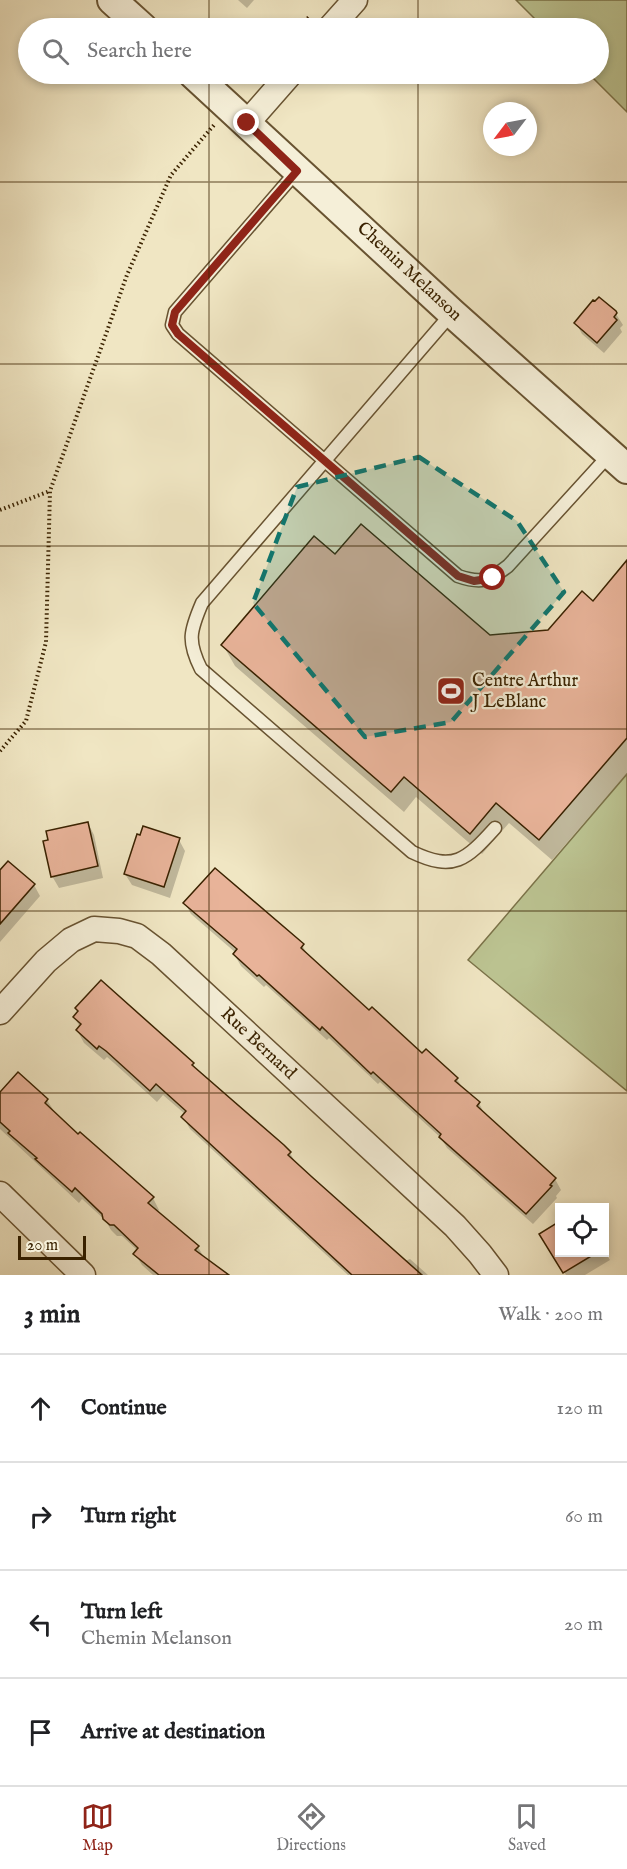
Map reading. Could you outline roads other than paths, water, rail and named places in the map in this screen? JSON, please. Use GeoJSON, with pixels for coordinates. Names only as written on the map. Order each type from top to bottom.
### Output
{"type":"FeatureCollection","features":[{"type":"Feature","properties":{"kind":"street"},"geometry":{"type":"LineString","coordinates":[[112,0],[132,18]]}},
{"type":"Feature","properties":{"kind":"street"},"geometry":{"type":"LineString","coordinates":[[339,18],[355,0]]}},
{"type":"Feature","properties":{"kind":"street","name":"Chemin Melanson"},"geometry":{"type":"LineString","coordinates":[[204,84],[452,313],[619,462]]}},
{"type":"Feature","properties":{"kind":"street"},"geometry":{"type":"LineString","coordinates":[[238,115],[277,84]]}},
{"type":"Feature","properties":{"kind":"street","name":"Rue Bernard"},"geometry":{"type":"LineString","coordinates":[[0,1012],[46,961],[71,940],[94,929],[118,931],[137,936],[161,954],[455,1226],[496,1275]]}},
{"type":"Feature","properties":{"kind":"street"},"geometry":{"type":"LineString","coordinates":[[0,1194],[83,1275]]}},
{"type":"Feature","properties":{"kind":"lane"},"geometry":{"type":"LineString","coordinates":[[297,171],[175,312],[172,325],[178,334],[458,576],[474,581],[493,578],[508,567],[619,462]]}},
{"type":"Feature","properties":{"kind":"lane"},"geometry":{"type":"LineString","coordinates":[[452,313],[202,603],[192,626],[192,650],[201,669],[412,852],[431,861],[454,862],[473,852],[495,828]]}},
{"type":"Feature","properties":{"kind":"place","name":"Centre Arthur J LeBlanc"},"geometry":{"type":"Point","coordinates":[451,691]}}]}
